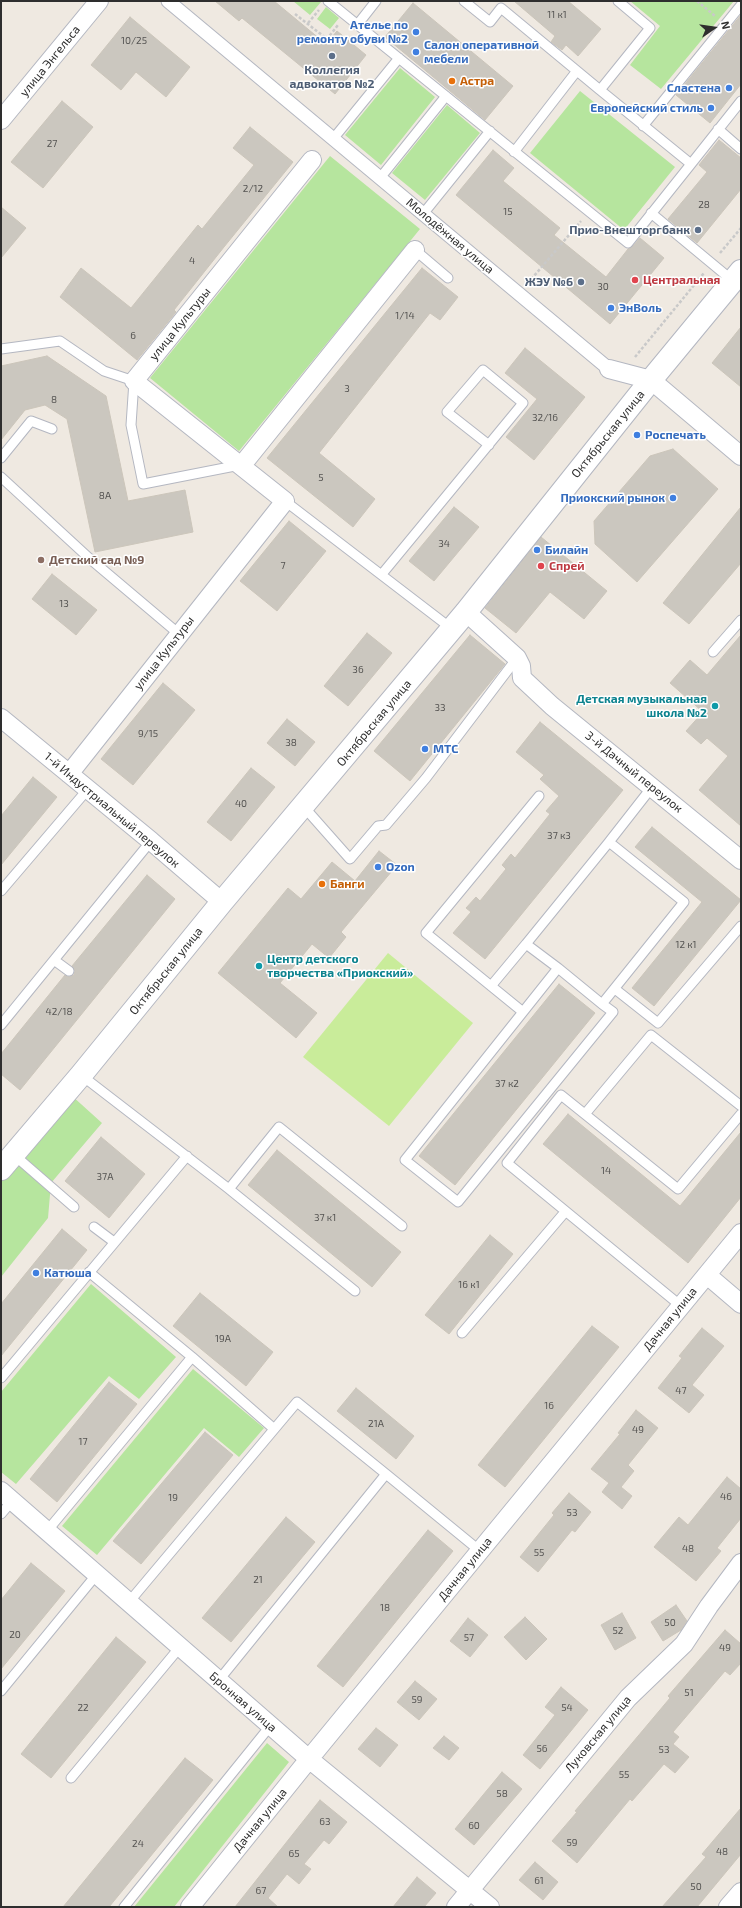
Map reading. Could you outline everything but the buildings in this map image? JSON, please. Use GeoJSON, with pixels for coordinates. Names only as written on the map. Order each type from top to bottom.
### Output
{"type":"FeatureCollection","features":[{"type":"Feature","properties":{"kind":"main road","name":"Октябрьская улица"},"geometry":{"type":"LineString","coordinates":[[7,1162],[81,1075],[222,902],[304,807],[452,629],[651,380],[737,276]]}},
{"type":"Feature","properties":{"kind":"street","name":"улица Энгельса"},"geometry":{"type":"LineString","coordinates":[[1,120],[99,1]]}},
{"type":"Feature","properties":{"kind":"street","name":"Молодёжная улица"},"geometry":{"type":"LineString","coordinates":[[168,1],[423,214],[616,371],[651,380],[741,456]]}},
{"type":"Feature","properties":{"kind":"street","name":"улица Культуры"},"geometry":{"type":"LineString","coordinates":[[134,381],[312,160]]}},
{"type":"Feature","properties":{"kind":"street"},"geometry":{"type":"LineString","coordinates":[[242,465],[415,250]]}},
{"type":"Feature","properties":{"kind":"street"},"geometry":{"type":"LineString","coordinates":[[134,381],[242,465],[285,501]]}},
{"type":"Feature","properties":{"kind":"street","name":"улица Культуры"},"geometry":{"type":"LineString","coordinates":[[69,774],[285,501]]}},
{"type":"Feature","properties":{"kind":"street"},"geometry":{"type":"LineString","coordinates":[[466,612],[517,658]]}},
{"type":"Feature","properties":{"kind":"street","name":"3-й Дачный переулок"},"geometry":{"type":"LineString","coordinates":[[517,658],[522,678],[552,706],[741,860]]}},
{"type":"Feature","properties":{"kind":"street","name":"1-й Индустриальный переулок"},"geometry":{"type":"LineString","coordinates":[[1,718],[151,841],[222,902]]}},
{"type":"Feature","properties":{"kind":"street","name":"Дачная улица"},"geometry":{"type":"LineString","coordinates":[[190,1907],[309,1759],[741,1233]]}},
{"type":"Feature","properties":{"kind":"street"},"geometry":{"type":"LineString","coordinates":[[707,1275],[741,1304]]}},
{"type":"Feature","properties":{"kind":"street","name":"Бронная улица"},"geometry":{"type":"LineString","coordinates":[[5,1502],[47,1531],[309,1759],[490,1907]]}},
{"type":"Feature","properties":{"kind":"street","name":"Луковская улица"},"geometry":{"type":"LineString","coordinates":[[456,1907],[628,1698],[684,1644],[708,1606],[741,1563]]}},
{"type":"Feature","properties":{"kind":"street"},"geometry":{"type":"LineString","coordinates":[[728,1907],[741,1892]]}},
{"type":"Feature","properties":{"kind":"lane"},"geometry":{"type":"LineString","coordinates":[[358,24],[376,1]]}},
{"type":"Feature","properties":{"kind":"lane"},"geometry":{"type":"LineString","coordinates":[[464,1],[490,22],[501,8],[576,72],[691,164]]}},
{"type":"Feature","properties":{"kind":"lane"},"geometry":{"type":"LineString","coordinates":[[600,90],[650,28],[618,1]]}},
{"type":"Feature","properties":{"kind":"lane"},"geometry":{"type":"LineString","coordinates":[[325,4],[346,15],[358,24],[628,243],[741,100]]}},
{"type":"Feature","properties":{"kind":"lane"},"geometry":{"type":"LineString","coordinates":[[643,126],[741,4]]}},
{"type":"Feature","properties":{"kind":"lane"},"geometry":{"type":"LineString","coordinates":[[333,139],[399,58]]}},
{"type":"Feature","properties":{"kind":"lane"},"geometry":{"type":"LineString","coordinates":[[514,152],[576,72]]}},
{"type":"Feature","properties":{"kind":"lane"},"geometry":{"type":"LineString","coordinates":[[380,178],[446,96]]}},
{"type":"Feature","properties":{"kind":"lane"},"geometry":{"type":"LineString","coordinates":[[718,129],[741,149]]}},
{"type":"Feature","properties":{"kind":"lane"},"geometry":{"type":"LineString","coordinates":[[423,214],[490,131]]}},
{"type":"Feature","properties":{"kind":"lane"},"geometry":{"type":"LineString","coordinates":[[651,213],[712,263],[737,276]]}},
{"type":"Feature","properties":{"kind":"lane"},"geometry":{"type":"LineString","coordinates":[[415,250],[448,278]]}},
{"type":"Feature","properties":{"kind":"lane"},"geometry":{"type":"LineString","coordinates":[[1,349],[60,340],[104,372],[134,381],[131,425],[142,484],[242,465]]}},
{"type":"Feature","properties":{"kind":"lane"},"geometry":{"type":"LineString","coordinates":[[382,574],[489,445],[523,403],[483,370],[447,412],[489,445]]}},
{"type":"Feature","properties":{"kind":"lane"},"geometry":{"type":"LineString","coordinates":[[1,458],[31,421],[52,429]]}},
{"type":"Feature","properties":{"kind":"lane"},"geometry":{"type":"LineString","coordinates":[[1,477],[89,558],[179,634]]}},
{"type":"Feature","properties":{"kind":"lane"},"geometry":{"type":"LineString","coordinates":[[285,501],[452,629]]}},
{"type":"Feature","properties":{"kind":"lane"},"geometry":{"type":"LineString","coordinates":[[713,652],[741,620]]}},
{"type":"Feature","properties":{"kind":"lane"},"geometry":{"type":"LineString","coordinates":[[304,807],[350,858],[378,826],[386,825],[426,778],[517,658]]}},
{"type":"Feature","properties":{"kind":"lane"},"geometry":{"type":"LineString","coordinates":[[491,986],[652,787]]}},
{"type":"Feature","properties":{"kind":"lane"},"geometry":{"type":"LineString","coordinates":[[1,891],[88,789]]}},
{"type":"Feature","properties":{"kind":"lane"},"geometry":{"type":"LineString","coordinates":[[522,1012],[426,933],[538,796]]}},
{"type":"Feature","properties":{"kind":"lane"},"geometry":{"type":"LineString","coordinates":[[1,1025],[151,841]]}},
{"type":"Feature","properties":{"kind":"lane"},"geometry":{"type":"LineString","coordinates":[[602,1004],[684,902],[609,842]]}},
{"type":"Feature","properties":{"kind":"lane"},"geometry":{"type":"LineString","coordinates":[[615,988],[658,1022],[741,926]]}},
{"type":"Feature","properties":{"kind":"lane"},"geometry":{"type":"LineString","coordinates":[[526,944],[558,968],[613,1012],[458,1202],[406,1160],[558,968]]}},
{"type":"Feature","properties":{"kind":"lane"},"geometry":{"type":"LineString","coordinates":[[54,960],[68,971]]}},
{"type":"Feature","properties":{"kind":"lane"},"geometry":{"type":"LineString","coordinates":[[585,1114],[651,1035],[741,1106]]}},
{"type":"Feature","properties":{"kind":"lane"},"geometry":{"type":"LineString","coordinates":[[81,1075],[229,1188],[355,1291]]}},
{"type":"Feature","properties":{"kind":"lane"},"geometry":{"type":"LineString","coordinates":[[681,1306],[507,1163],[561,1095],[678,1189],[741,1114]]}},
{"type":"Feature","properties":{"kind":"lane"},"geometry":{"type":"LineString","coordinates":[[229,1188],[279,1127],[402,1226]]}},
{"type":"Feature","properties":{"kind":"lane"},"geometry":{"type":"LineString","coordinates":[[1,1378],[187,1156]]}},
{"type":"Feature","properties":{"kind":"lane"},"geometry":{"type":"LineString","coordinates":[[7,1162],[74,1207]]}},
{"type":"Feature","properties":{"kind":"lane"},"geometry":{"type":"LineString","coordinates":[[462,1333],[565,1212]]}},
{"type":"Feature","properties":{"kind":"lane"},"geometry":{"type":"LineString","coordinates":[[94,1227],[114,1242]]}},
{"type":"Feature","properties":{"kind":"lane"},"geometry":{"type":"LineString","coordinates":[[89,1272],[192,1357],[274,1428]]}},
{"type":"Feature","properties":{"kind":"lane"},"geometry":{"type":"LineString","coordinates":[[47,1531],[192,1357]]}},
{"type":"Feature","properties":{"kind":"lane"},"geometry":{"type":"LineString","coordinates":[[129,1602],[297,1402],[480,1550]]}},
{"type":"Feature","properties":{"kind":"lane"},"geometry":{"type":"LineString","coordinates":[[219,1680],[386,1474]]}},
{"type":"Feature","properties":{"kind":"lane"},"geometry":{"type":"LineString","coordinates":[[1,1691],[97,1574]]}},
{"type":"Feature","properties":{"kind":"lane"},"geometry":{"type":"LineString","coordinates":[[71,1778],[180,1647]]}},
{"type":"Feature","properties":{"kind":"lane"},"geometry":{"type":"LineString","coordinates":[[124,1907],[271,1726]]}},
{"type":"Feature","properties":{"kind":"path"},"geometry":{"type":"LineString","coordinates":[[697,1],[726,24]]}},
{"type":"Feature","properties":{"kind":"path"},"geometry":{"type":"LineString","coordinates":[[308,23],[325,4]]}},
{"type":"Feature","properties":{"kind":"path"},"geometry":{"type":"LineString","coordinates":[[295,14],[327,39],[346,15]]}},
{"type":"Feature","properties":{"kind":"path"},"geometry":{"type":"LineString","coordinates":[[519,293],[589,212]]}},
{"type":"Feature","properties":{"kind":"path"},"geometry":{"type":"LineString","coordinates":[[616,371],[712,263],[741,228]]}},
{"type":"Feature","properties":{"kind":"green space"},"geometry":{"type":"Polygon","coordinates":[[[293,1],[320,1],[321,2],[310,15],[293,1]]]}},
{"type":"Feature","properties":{"kind":"green space"},"geometry":{"type":"Polygon","coordinates":[[[630,1],[734,1],[661,89],[630,65],[660,26],[630,1]]]}},
{"type":"Feature","properties":{"kind":"green space"},"geometry":{"type":"Polygon","coordinates":[[[326,7],[339,18],[330,29],[317,19],[326,7]]]}},
{"type":"Feature","properties":{"kind":"green space"},"geometry":{"type":"Polygon","coordinates":[[[400,68],[435,97],[381,165],[345,135],[400,68]]]}},
{"type":"Feature","properties":{"kind":"green space"},"geometry":{"type":"Polygon","coordinates":[[[580,91],[675,167],[624,230],[530,153],[580,91]]]}},
{"type":"Feature","properties":{"kind":"green space"},"geometry":{"type":"Polygon","coordinates":[[[447,105],[480,133],[425,200],[392,173],[447,105]]]}},
{"type":"Feature","properties":{"kind":"green space"},"geometry":{"type":"Polygon","coordinates":[[[330,156],[420,229],[239,451],[150,378],[330,156]]]}},
{"type":"Feature","properties":{"kind":"green space"},"geometry":{"type":"Polygon","coordinates":[[[388,953],[473,1023],[389,1126],[303,1057],[388,953]]]}},
{"type":"Feature","properties":{"kind":"green space"},"geometry":{"type":"Polygon","coordinates":[[[71,1095],[102,1123],[51,1183],[48,1218],[1,1277],[1,1181],[71,1095]]]}},
{"type":"Feature","properties":{"kind":"green space"},"geometry":{"type":"Polygon","coordinates":[[[91,1284],[176,1357],[139,1399],[109,1376],[16,1484],[1,1472],[1,1392],[91,1284]]]}},
{"type":"Feature","properties":{"kind":"green space"},"geometry":{"type":"Polygon","coordinates":[[[193,1369],[264,1428],[239,1457],[204,1428],[97,1555],[62,1526],[193,1369]]]}},
{"type":"Feature","properties":{"kind":"green space"},"geometry":{"type":"Polygon","coordinates":[[[267,1743],[289,1762],[174,1907],[134,1907],[267,1743]]]}},
{"type":"Feature","properties":{"kind":"place","name":"Ателье по ремонту обуви №2"},"geometry":{"type":"Point","coordinates":[416,32]}},
{"type":"Feature","properties":{"kind":"place","name":"Салон оперативной мебели"},"geometry":{"type":"Point","coordinates":[416,52]}},
{"type":"Feature","properties":{"kind":"place","name":"Коллегия адвокатов №2"},"geometry":{"type":"Point","coordinates":[332,56]}},
{"type":"Feature","properties":{"kind":"place","name":"Астра"},"geometry":{"type":"Point","coordinates":[452,81]}},
{"type":"Feature","properties":{"kind":"place","name":"Сластена"},"geometry":{"type":"Point","coordinates":[729,88]}},
{"type":"Feature","properties":{"kind":"place","name":"Европейский стиль"},"geometry":{"type":"Point","coordinates":[711,108]}},
{"type":"Feature","properties":{"kind":"place","name":"Прио-Внешторгбанк"},"geometry":{"type":"Point","coordinates":[698,230]}},
{"type":"Feature","properties":{"kind":"place","name":"Центральная"},"geometry":{"type":"Point","coordinates":[635,280]}},
{"type":"Feature","properties":{"kind":"place","name":"ЖЭУ №6"},"geometry":{"type":"Point","coordinates":[581,282]}},
{"type":"Feature","properties":{"kind":"place","name":"ЭнВоль"},"geometry":{"type":"Point","coordinates":[611,308]}},
{"type":"Feature","properties":{"kind":"place","name":"Роспечать"},"geometry":{"type":"Point","coordinates":[637,435]}},
{"type":"Feature","properties":{"kind":"place","name":"Приокский рынок"},"geometry":{"type":"Point","coordinates":[673,498]}},
{"type":"Feature","properties":{"kind":"place","name":"Билайн"},"geometry":{"type":"Point","coordinates":[537,550]}},
{"type":"Feature","properties":{"kind":"place","name":"Детский сад №9"},"geometry":{"type":"Point","coordinates":[41,560]}},
{"type":"Feature","properties":{"kind":"place","name":"Спрей"},"geometry":{"type":"Point","coordinates":[541,566]}},
{"type":"Feature","properties":{"kind":"place","name":"Детская музыкальная школа №2"},"geometry":{"type":"Point","coordinates":[715,706]}},
{"type":"Feature","properties":{"kind":"place","name":"МТС"},"geometry":{"type":"Point","coordinates":[425,749]}},
{"type":"Feature","properties":{"kind":"place","name":"Ozon"},"geometry":{"type":"Point","coordinates":[378,867]}},
{"type":"Feature","properties":{"kind":"place","name":"Банги"},"geometry":{"type":"Point","coordinates":[322,884]}},
{"type":"Feature","properties":{"kind":"place","name":"Центр детского творчества «Приокский»"},"geometry":{"type":"Point","coordinates":[259,966]}},
{"type":"Feature","properties":{"kind":"place","name":"Катюша"},"geometry":{"type":"Point","coordinates":[36,1273]}}]}
